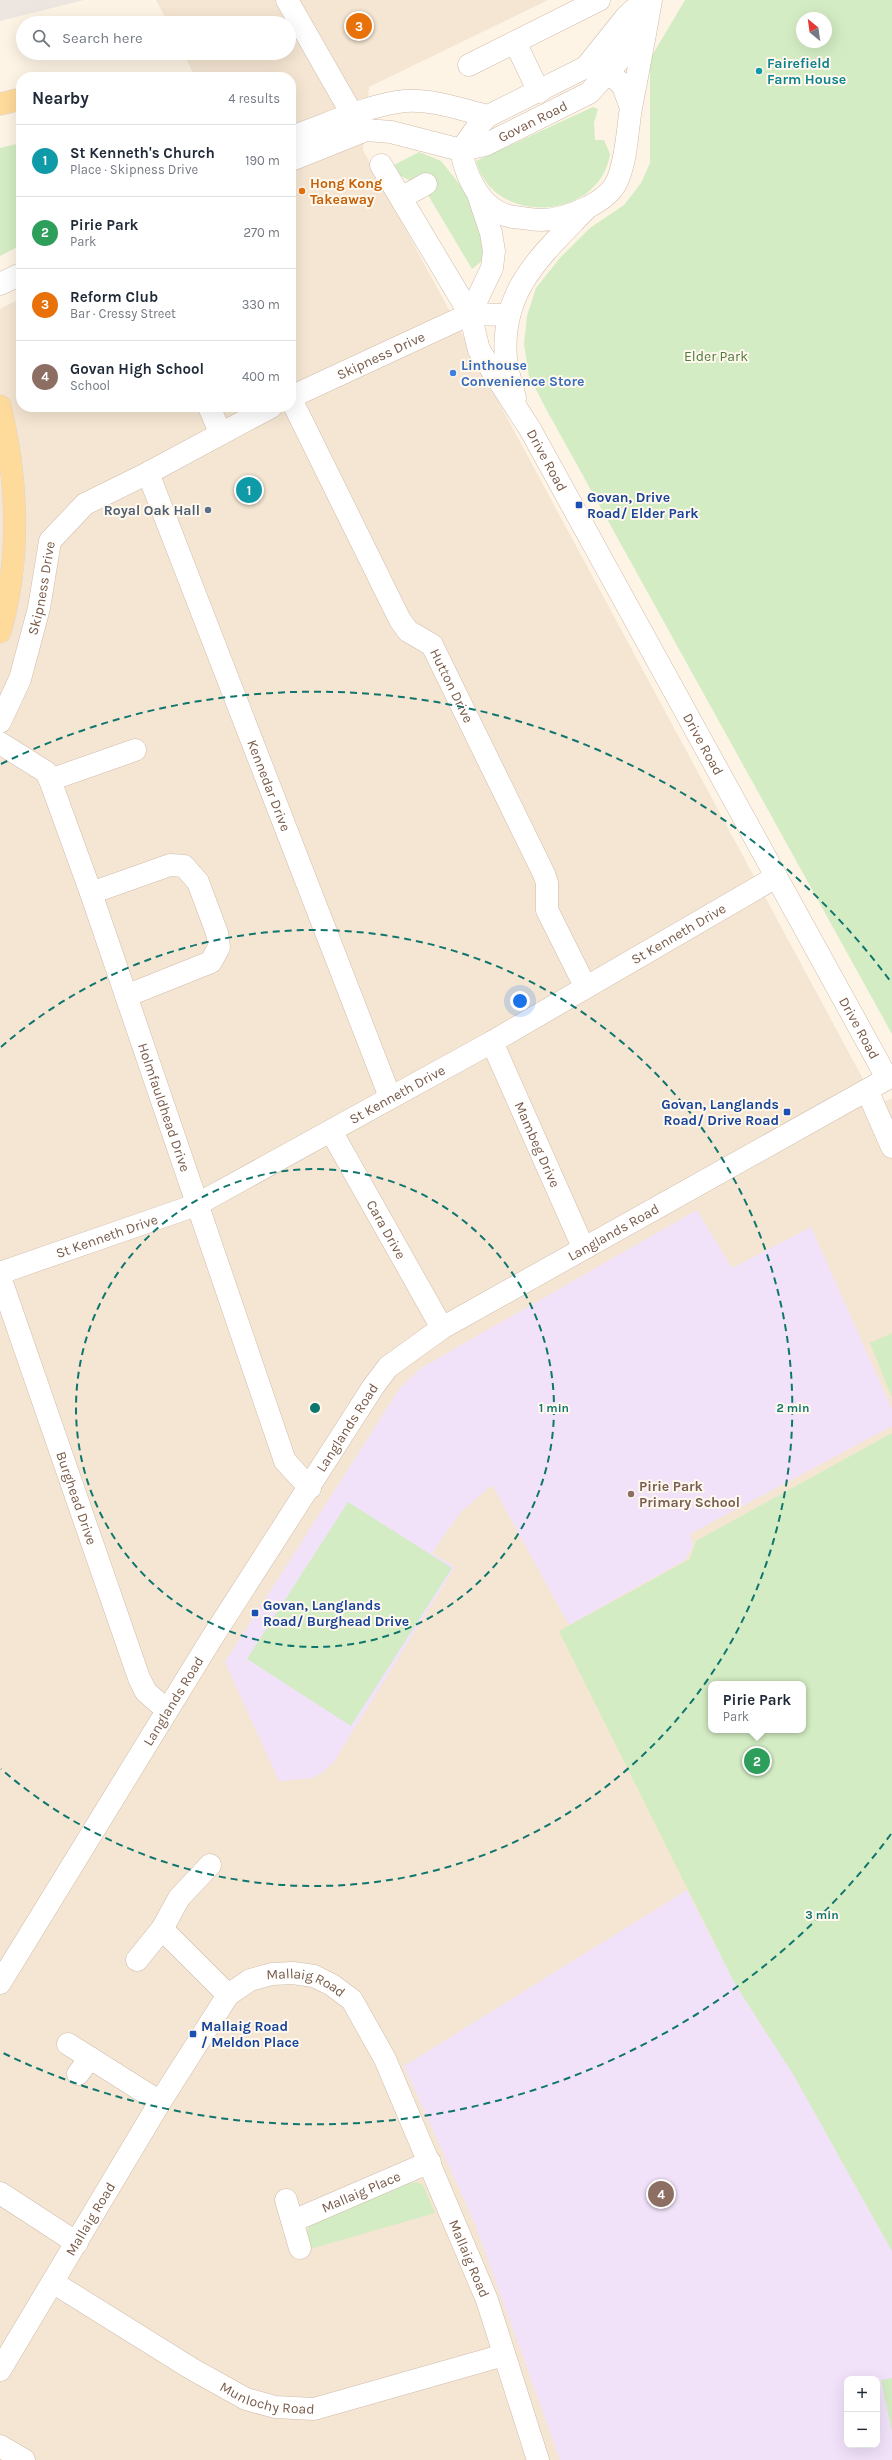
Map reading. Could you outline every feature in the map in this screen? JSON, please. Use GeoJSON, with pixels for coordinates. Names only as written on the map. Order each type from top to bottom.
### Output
{"type":"FeatureCollection","features":[{"type":"Feature","properties":{"kind":"main road"},"geometry":{"type":"LineString","coordinates":[[0,104],[16,100]]}},
{"type":"Feature","properties":{"kind":"main road"},"geometry":{"type":"LineString","coordinates":[[0,406],[11,464],[14,501],[14,545],[10,581],[0,632]]}},
{"type":"Feature","properties":{"kind":"street"},"geometry":{"type":"LineString","coordinates":[[287,0],[359,122]]}},
{"type":"Feature","properties":{"kind":"street"},"geometry":{"type":"LineString","coordinates":[[469,65],[599,0]]}},
{"type":"Feature","properties":{"kind":"street"},"geometry":{"type":"LineString","coordinates":[[507,315],[470,314],[492,268],[494,251],[492,233],[479,197],[464,167],[461,150],[478,126],[488,116],[539,92],[586,67],[626,17],[644,0]]}},
{"type":"Feature","properties":{"kind":"street","name":"Govan Road"},"geometry":{"type":"LineString","coordinates":[[296,136],[359,122],[461,150],[485,145],[588,93],[609,72],[639,27],[650,0]]}},
{"type":"Feature","properties":{"kind":"street","name":"Govan Road"},"geometry":{"type":"LineString","coordinates":[[585,210],[606,198],[618,181],[625,156],[631,108],[650,0]]}},
{"type":"Feature","properties":{"kind":"street","name":"Govan Road"},"geometry":{"type":"LineString","coordinates":[[514,42],[539,92]]}},
{"type":"Feature","properties":{"kind":"street"},"geometry":{"type":"LineString","coordinates":[[586,67],[609,72],[623,86],[631,108]]}},
{"type":"Feature","properties":{"kind":"street","name":"Govan Road"},"geometry":{"type":"LineString","coordinates":[[296,157],[359,122],[405,101],[438,103],[488,116]]}},
{"type":"Feature","properties":{"kind":"street","name":"Drive Road"},"geometry":{"type":"LineString","coordinates":[[381,165],[470,314],[479,350],[518,410],[776,877],[890,1077]]}},
{"type":"Feature","properties":{"kind":"street"},"geometry":{"type":"LineString","coordinates":[[401,198],[426,184]]}},
{"type":"Feature","properties":{"kind":"street"},"geometry":{"type":"LineString","coordinates":[[479,197],[493,209],[508,216],[542,220],[585,210]]}},
{"type":"Feature","properties":{"kind":"street","name":"Drive Road"},"geometry":{"type":"LineString","coordinates":[[518,410],[506,360],[507,315],[517,289],[545,251],[585,210]]}},
{"type":"Feature","properties":{"kind":"street"},"geometry":{"type":"LineString","coordinates":[[0,284],[16,276]]}},
{"type":"Feature","properties":{"kind":"street","name":"Skipness Drive"},"geometry":{"type":"LineString","coordinates":[[296,396],[470,314]]}},
{"type":"Feature","properties":{"kind":"street","name":"Hutton Drive"},"geometry":{"type":"LineString","coordinates":[[296,408],[400,620],[408,631],[432,646],[544,874],[547,883],[547,910],[586,986]]}},
{"type":"Feature","properties":{"kind":"street"},"geometry":{"type":"LineString","coordinates":[[211,412],[220,432]]}},
{"type":"Feature","properties":{"kind":"street","name":"Skipness Drive"},"geometry":{"type":"LineString","coordinates":[[0,722],[20,679],[39,608],[50,540],[85,504],[148,473],[220,432],[261,412]]}},
{"type":"Feature","properties":{"kind":"street","name":"Kennedar Drive"},"geometry":{"type":"LineString","coordinates":[[148,473],[390,1097]]}},
{"type":"Feature","properties":{"kind":"street","name":"Holmfauldhead Drive"},"geometry":{"type":"LineString","coordinates":[[0,744],[41,768],[50,780],[91,893],[196,1205],[285,1461],[310,1488]]}},
{"type":"Feature","properties":{"kind":"street"},"geometry":{"type":"LineString","coordinates":[[50,780],[134,750]]}},
{"type":"Feature","properties":{"kind":"street"},"geometry":{"type":"LineString","coordinates":[[91,893],[170,865],[184,866],[198,882],[217,933],[219,947],[212,962],[126,996]]}},
{"type":"Feature","properties":{"kind":"street","name":"St Kenneth Drive"},"geometry":{"type":"LineString","coordinates":[[0,1273],[196,1205],[492,1042],[776,877]]}},
{"type":"Feature","properties":{"kind":"street","name":"Mambeg Drive"},"geometry":{"type":"LineString","coordinates":[[492,1042],[583,1247]]}},
{"type":"Feature","properties":{"kind":"street","name":"Langlands Road"},"geometry":{"type":"LineString","coordinates":[[0,1983],[167,1710],[373,1387],[388,1367],[442,1328],[583,1247],[890,1077]]}},
{"type":"Feature","properties":{"kind":"street"},"geometry":{"type":"LineString","coordinates":[[867,1090],[892,1146]]}},
{"type":"Feature","properties":{"kind":"street","name":"Cara Drive"},"geometry":{"type":"LineString","coordinates":[[331,1131],[442,1328]]}},
{"type":"Feature","properties":{"kind":"street","name":"Burghead Drive"},"geometry":{"type":"LineString","coordinates":[[0,1277],[139,1678],[146,1692],[167,1710]]}},
{"type":"Feature","properties":{"kind":"street"},"geometry":{"type":"LineString","coordinates":[[138,1960],[162,1929],[179,1898],[210,1865]]}},
{"type":"Feature","properties":{"kind":"street"},"geometry":{"type":"LineString","coordinates":[[162,1929],[228,1995]]}},
{"type":"Feature","properties":{"kind":"street","name":"Mallaig Road"},"geometry":{"type":"LineString","coordinates":[[0,2370],[54,2283],[160,2102],[228,1995],[250,1980],[272,1974],[293,1973],[314,1976],[332,1985],[352,2000],[385,2059],[430,2162],[487,2300],[538,2460]]}},
{"type":"Feature","properties":{"kind":"street"},"geometry":{"type":"LineString","coordinates":[[68,2044],[84,2066],[160,2102]]}},
{"type":"Feature","properties":{"kind":"street","name":"Mallaig Place"},"geometry":{"type":"LineString","coordinates":[[293,2221],[430,2162]]}},
{"type":"Feature","properties":{"kind":"street"},"geometry":{"type":"LineString","coordinates":[[2,2197],[77,2243]]}},
{"type":"Feature","properties":{"kind":"street"},"geometry":{"type":"LineString","coordinates":[[286,2200],[300,2248]]}},
{"type":"Feature","properties":{"kind":"street","name":"Munlochy Road"},"geometry":{"type":"LineString","coordinates":[[54,2283],[192,2369],[246,2399],[275,2406],[314,2408],[504,2355]]}},
{"type":"Feature","properties":{"kind":"street"},"geometry":{"type":"LineString","coordinates":[[0,2446],[24,2460]]}},
{"type":"Feature","properties":{"kind":"shaded area"},"geometry":{"type":"Polygon","coordinates":[[[0,0],[84,0],[16,16],[0,21],[0,0]]]}},
{"type":"Feature","properties":{"kind":"shaded area"},"geometry":{"type":"Polygon","coordinates":[[[156,0],[548,0],[369,87],[363,150],[877,1105],[892,1098],[892,2460],[0,2460],[0,309],[16,301],[16,412],[296,412],[296,72],[192,72],[186,60],[296,60],[296,16],[164,16],[156,0]]]}},
{"type":"Feature","properties":{"kind":"shaded area","name":"Pirie Park Primary School"},"geometry":{"type":"Polygon","coordinates":[[[697,1210],[732,1268],[811,1227],[892,1409],[892,1426],[690,1534],[693,1546],[685,1560],[569,1625],[492,1485],[460,1513],[432,1553],[455,1567],[333,1763],[322,1773],[312,1778],[279,1781],[225,1662],[400,1388],[421,1368],[697,1210]]]}},
{"type":"Feature","properties":{"kind":"shaded area"},"geometry":{"type":"Polygon","coordinates":[[[687,1890],[735,1984],[793,2074],[892,2251],[892,2378],[882,2381],[892,2432],[892,2460],[560,2460],[475,2224],[404,2066],[687,1890]]]}},
{"type":"Feature","properties":{"kind":"green space","name":"Elder Park"},"geometry":{"type":"Polygon","coordinates":[[[685,0],[892,0],[892,1034],[529,376],[524,344],[527,316],[536,288],[560,258],[590,228],[624,205],[641,183],[650,163],[650,59],[685,0]]]}},
{"type":"Feature","properties":{"kind":"green space"},"geometry":{"type":"Polygon","coordinates":[[[593,107],[598,109],[594,123],[595,140],[604,140],[610,154],[602,176],[587,193],[568,203],[546,207],[523,205],[503,197],[486,182],[476,161],[593,107]]]}},
{"type":"Feature","properties":{"kind":"green space"},"geometry":{"type":"Polygon","coordinates":[[[16,144],[16,248],[0,256],[0,148],[16,144]]]}},
{"type":"Feature","properties":{"kind":"green space"},"geometry":{"type":"Polygon","coordinates":[[[419,152],[441,161],[464,190],[483,237],[484,259],[472,269],[428,195],[411,181],[401,176],[394,165],[419,152]]]}},
{"type":"Feature","properties":{"kind":"green space"},"geometry":{"type":"Polygon","coordinates":[[[892,1333],[892,1398],[870,1343],[892,1333]]]}},
{"type":"Feature","properties":{"kind":"green space"},"geometry":{"type":"Polygon","coordinates":[[[892,1433],[892,2251],[793,2074],[735,1984],[559,1631],[690,1559],[696,1541],[892,1433]]]}},
{"type":"Feature","properties":{"kind":"green space"},"geometry":{"type":"Polygon","coordinates":[[[348,1502],[452,1568],[351,1726],[247,1659],[348,1502]]]}},
{"type":"Feature","properties":{"kind":"green space"},"geometry":{"type":"Polygon","coordinates":[[[417,2182],[423,2185],[435,2213],[310,2249],[306,2235],[309,2226],[403,2184],[417,2182]]]}},
{"type":"Feature","properties":{"kind":"green space"},"geometry":{"type":"Polygon","coordinates":[[[892,2378],[892,2432],[881,2380],[892,2378]]]}},
{"type":"Feature","properties":{"kind":"place","name":"Reform Club"},"geometry":{"type":"Point","coordinates":[359,26]}},
{"type":"Feature","properties":{"kind":"place","name":"Fairefield Farm House"},"geometry":{"type":"Point","coordinates":[759,71]}},
{"type":"Feature","properties":{"kind":"place","name":"Hong Kong Takeaway"},"geometry":{"type":"Point","coordinates":[302,191]}},
{"type":"Feature","properties":{"kind":"place","name":"Linthouse Convenience Store"},"geometry":{"type":"Point","coordinates":[453,373]}},
{"type":"Feature","properties":{"kind":"place","name":"St Kenneth's Church"},"geometry":{"type":"Point","coordinates":[249,490]}},
{"type":"Feature","properties":{"kind":"place","name":"Govan, Drive Road/ Elder Park"},"geometry":{"type":"Point","coordinates":[579,505]}},
{"type":"Feature","properties":{"kind":"place","name":"Royal Oak Hall"},"geometry":{"type":"Point","coordinates":[208,510]}},
{"type":"Feature","properties":{"kind":"place","name":"Govan, Langlands Road/ Drive Road"},"geometry":{"type":"Point","coordinates":[787,1112]}},
{"type":"Feature","properties":{"kind":"place","name":"Pirie Park Primary School"},"geometry":{"type":"Point","coordinates":[631,1494]}},
{"type":"Feature","properties":{"kind":"place","name":"Govan, Langlands Road/ Burghead Drive"},"geometry":{"type":"Point","coordinates":[255,1613]}},
{"type":"Feature","properties":{"kind":"place","name":"Pirie Park"},"geometry":{"type":"Point","coordinates":[757,1761]}},
{"type":"Feature","properties":{"kind":"place","name":"Mallaig Road / Meldon Place"},"geometry":{"type":"Point","coordinates":[193,2034]}},
{"type":"Feature","properties":{"kind":"place","name":"Govan High School"},"geometry":{"type":"Point","coordinates":[661,2194]}}]}
